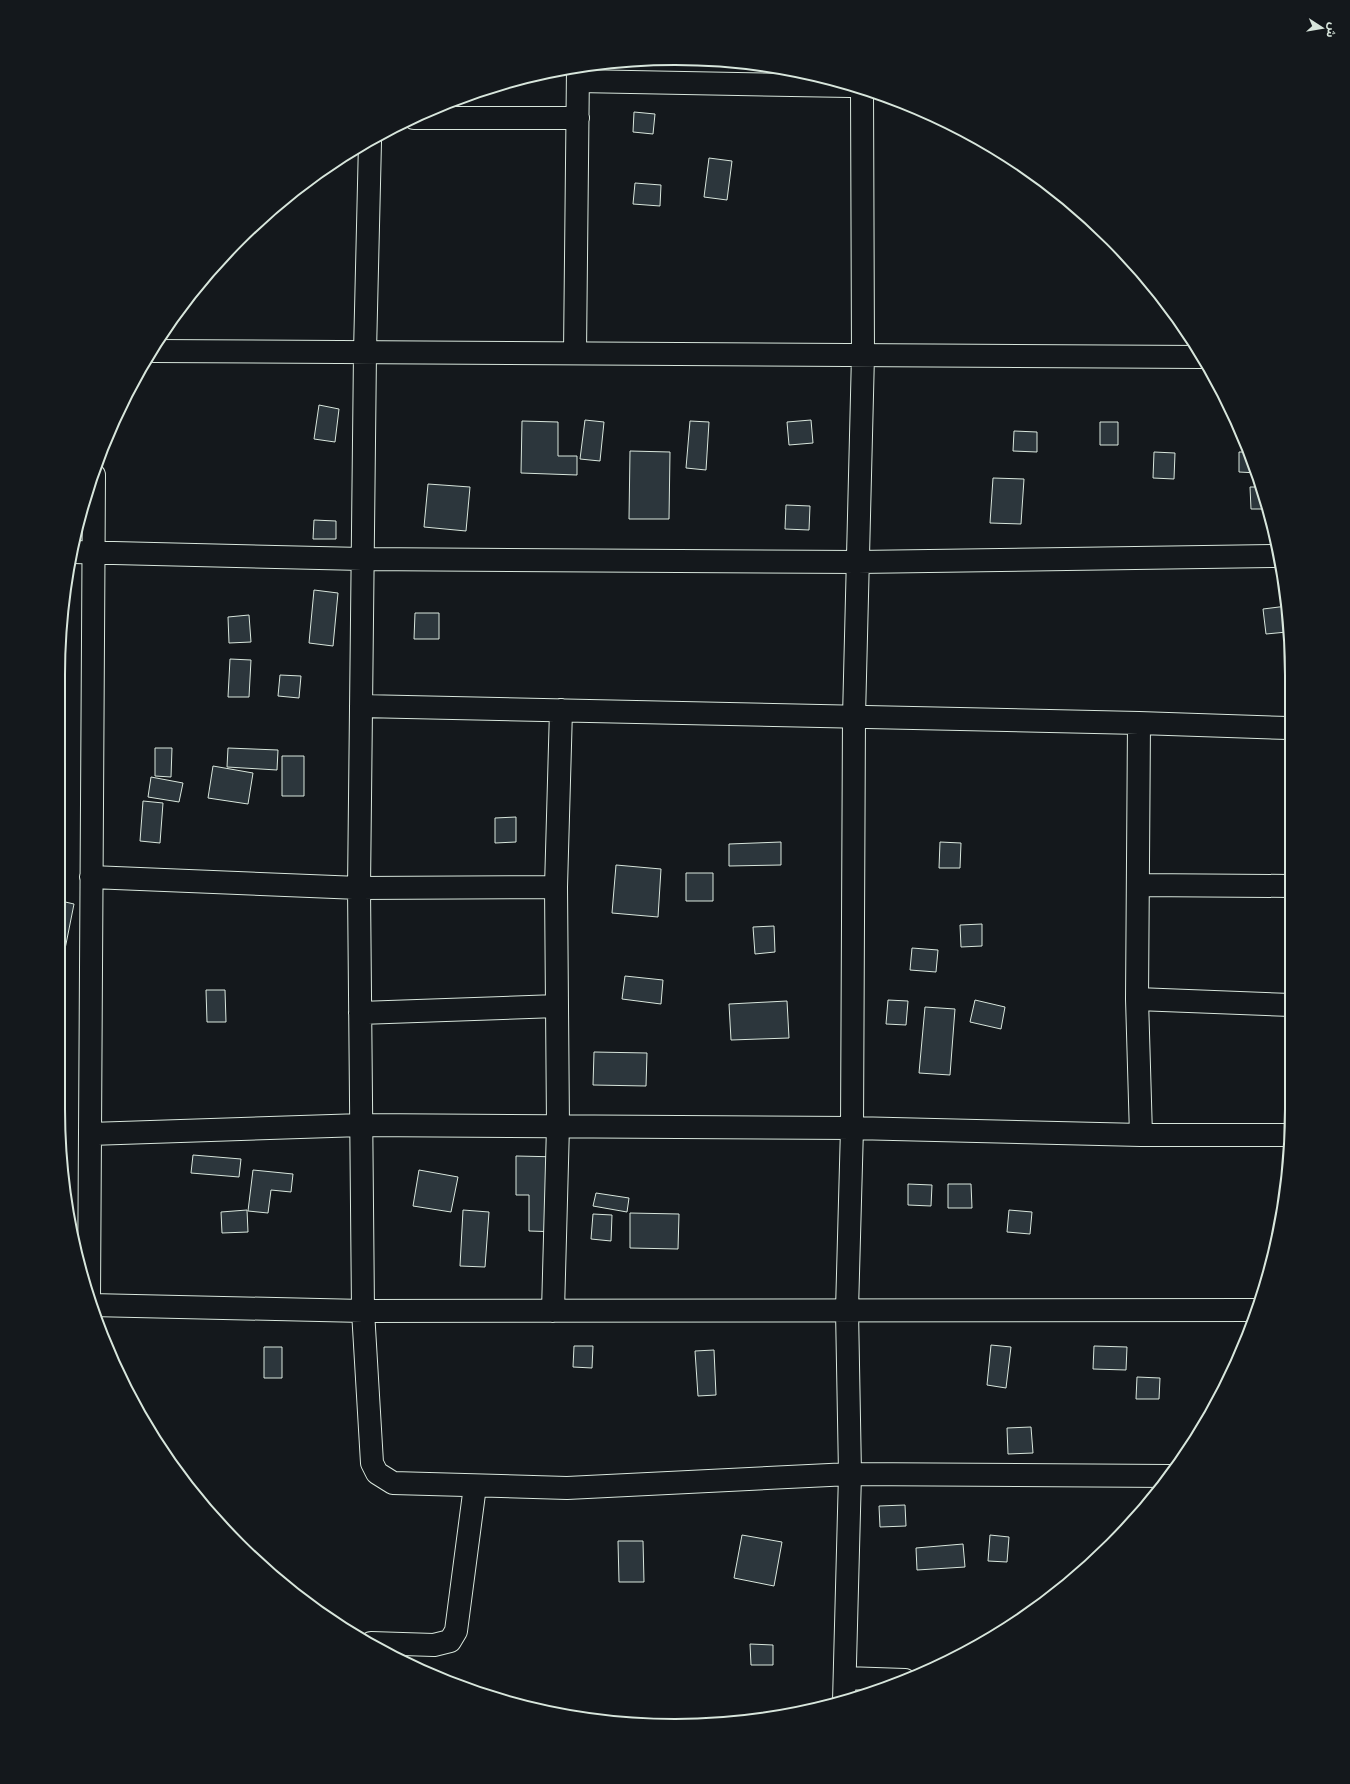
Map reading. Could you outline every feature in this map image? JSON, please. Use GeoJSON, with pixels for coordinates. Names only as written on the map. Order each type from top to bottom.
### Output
{"type":"FeatureCollection","features":[{"type":"Feature","properties":{"kind":"street"},"geometry":{"type":"LineString","coordinates":[[575,353],[578,74],[829,85]]}},
{"type":"Feature","properties":{"kind":"street"},"geometry":{"type":"LineString","coordinates":[[844,1695],[850,1474],[847,1310],[852,1128],[854,717],[863,355],[862,94]]}},
{"type":"Feature","properties":{"kind":"street"},"geometry":{"type":"LineString","coordinates":[[427,118],[578,118]]}},
{"type":"Feature","properties":{"kind":"street"},"geometry":{"type":"LineString","coordinates":[[370,147],[364,352],[359,888],[363,1312],[372,1463],[377,1473],[393,1483],[568,1488],[850,1474],[1162,1476]]}},
{"type":"Feature","properties":{"kind":"street"},"geometry":{"type":"LineString","coordinates":[[159,351],[1195,357]]}},
{"type":"Feature","properties":{"kind":"street"},"geometry":{"type":"LineString","coordinates":[[89,1278],[92,877],[83,552],[90,503]]}},
{"type":"Feature","properties":{"kind":"street"},"geometry":{"type":"LineString","coordinates":[[83,552],[362,559],[858,562],[1273,556]]}},
{"type":"Feature","properties":{"kind":"street"},"geometry":{"type":"LineString","coordinates":[[360,706],[1139,723],[1285,728]]}},
{"type":"Feature","properties":{"kind":"street"},"geometry":{"type":"LineString","coordinates":[[553,1311],[558,1126],[556,887],[561,710]]}},
{"type":"Feature","properties":{"kind":"street"},"geometry":{"type":"LineString","coordinates":[[1139,723],[1138,999],[1141,1135]]}},
{"type":"Feature","properties":{"kind":"street"},"geometry":{"type":"LineString","coordinates":[[92,877],[359,888],[556,887]]}},
{"type":"Feature","properties":{"kind":"street"},"geometry":{"type":"LineString","coordinates":[[1138,885],[1285,886]]}},
{"type":"Feature","properties":{"kind":"street"},"geometry":{"type":"LineString","coordinates":[[1138,999],[1285,1005]]}},
{"type":"Feature","properties":{"kind":"street"},"geometry":{"type":"LineString","coordinates":[[360,1013],[557,1006]]}},
{"type":"Feature","properties":{"kind":"street"},"geometry":{"type":"LineString","coordinates":[[90,1134],[362,1125],[852,1128],[1141,1135],[1284,1135]]}},
{"type":"Feature","properties":{"kind":"street"},"geometry":{"type":"LineString","coordinates":[[97,1305],[363,1312],[1251,1310]]}},
{"type":"Feature","properties":{"kind":"street"},"geometry":{"type":"LineString","coordinates":[[381,1643],[434,1644],[450,1642],[456,1631],[475,1486]]}},
{"type":"Feature","properties":{"kind":"street"},"geometry":{"type":"LineString","coordinates":[[845,1678],[891,1680]]}},
{"type":"Feature","properties":{"kind":"building"},"geometry":{"type":"Polygon","coordinates":[[[634,112],[655,114],[653,134],[633,132],[634,112]]]}},
{"type":"Feature","properties":{"kind":"building"},"geometry":{"type":"Polygon","coordinates":[[[709,158],[732,161],[727,200],[704,197],[709,158]]]}},
{"type":"Feature","properties":{"kind":"building"},"geometry":{"type":"Polygon","coordinates":[[[635,183],[661,185],[660,206],[633,204],[635,183]]]}},
{"type":"Feature","properties":{"kind":"building"},"geometry":{"type":"Polygon","coordinates":[[[319,405],[339,409],[335,442],[314,439],[319,405]]]}},
{"type":"Feature","properties":{"kind":"building"},"geometry":{"type":"Polygon","coordinates":[[[585,420],[604,422],[600,461],[580,459],[585,420]]]}},
{"type":"Feature","properties":{"kind":"building"},"geometry":{"type":"Polygon","coordinates":[[[811,420],[813,443],[789,445],[787,422],[811,420]]]}},
{"type":"Feature","properties":{"kind":"building"},"geometry":{"type":"Polygon","coordinates":[[[522,421],[558,422],[558,456],[577,456],[577,475],[521,473],[522,421]]]}},
{"type":"Feature","properties":{"kind":"building"},"geometry":{"type":"Polygon","coordinates":[[[690,421],[709,422],[706,470],[686,468],[690,421]]]}},
{"type":"Feature","properties":{"kind":"building"},"geometry":{"type":"Polygon","coordinates":[[[1100,422],[1118,422],[1118,445],[1100,445],[1100,422]]]}},
{"type":"Feature","properties":{"kind":"building"},"geometry":{"type":"Polygon","coordinates":[[[1014,431],[1037,432],[1037,452],[1013,451],[1014,431]]]}},
{"type":"Feature","properties":{"kind":"building"},"geometry":{"type":"Polygon","coordinates":[[[630,451],[670,452],[669,519],[629,519],[630,451]]]}},
{"type":"Feature","properties":{"kind":"building"},"geometry":{"type":"Polygon","coordinates":[[[1154,452],[1175,453],[1174,479],[1153,478],[1154,452]]]}},
{"type":"Feature","properties":{"kind":"building"},"geometry":{"type":"Polygon","coordinates":[[[1239,452],[1243,452],[1251,473],[1239,472],[1239,452]]]}},
{"type":"Feature","properties":{"kind":"building"},"geometry":{"type":"Polygon","coordinates":[[[993,478],[1024,479],[1021,524],[990,523],[993,478]]]}},
{"type":"Feature","properties":{"kind":"building"},"geometry":{"type":"Polygon","coordinates":[[[428,484],[470,487],[466,531],[424,527],[428,484]]]}},
{"type":"Feature","properties":{"kind":"building"},"geometry":{"type":"Polygon","coordinates":[[[1250,487],[1255,487],[1262,509],[1251,509],[1250,487]]]}},
{"type":"Feature","properties":{"kind":"building"},"geometry":{"type":"Polygon","coordinates":[[[786,505],[810,506],[809,530],[785,529],[786,505]]]}},
{"type":"Feature","properties":{"kind":"building"},"geometry":{"type":"Polygon","coordinates":[[[314,520],[336,521],[336,539],[313,539],[314,520]]]}},
{"type":"Feature","properties":{"kind":"building"},"geometry":{"type":"Polygon","coordinates":[[[314,590],[338,593],[333,646],[309,643],[314,590]]]}},
{"type":"Feature","properties":{"kind":"building"},"geometry":{"type":"Polygon","coordinates":[[[1281,607],[1284,632],[1266,634],[1263,609],[1281,607]]]}},
{"type":"Feature","properties":{"kind":"building"},"geometry":{"type":"Polygon","coordinates":[[[415,613],[439,613],[439,639],[414,639],[415,613]]]}},
{"type":"Feature","properties":{"kind":"building"},"geometry":{"type":"Polygon","coordinates":[[[249,615],[251,642],[229,643],[228,617],[249,615]]]}},
{"type":"Feature","properties":{"kind":"building"},"geometry":{"type":"Polygon","coordinates":[[[230,659],[251,660],[249,697],[228,697],[230,659]]]}},
{"type":"Feature","properties":{"kind":"building"},"geometry":{"type":"Polygon","coordinates":[[[280,675],[301,676],[299,698],[278,696],[280,675]]]}},
{"type":"Feature","properties":{"kind":"building"},"geometry":{"type":"Polygon","coordinates":[[[155,748],[172,748],[171,777],[155,776],[155,748]]]}},
{"type":"Feature","properties":{"kind":"building"},"geometry":{"type":"Polygon","coordinates":[[[228,748],[278,750],[277,770],[227,767],[228,748]]]}},
{"type":"Feature","properties":{"kind":"building"},"geometry":{"type":"Polygon","coordinates":[[[282,756],[304,756],[304,796],[282,796],[282,756]]]}},
{"type":"Feature","properties":{"kind":"building"},"geometry":{"type":"Polygon","coordinates":[[[213,766],[253,773],[248,804],[208,798],[213,766]]]}},
{"type":"Feature","properties":{"kind":"building"},"geometry":{"type":"Polygon","coordinates":[[[151,777],[183,783],[179,802],[148,797],[151,777]]]}},
{"type":"Feature","properties":{"kind":"building"},"geometry":{"type":"Polygon","coordinates":[[[143,801],[163,803],[160,843],[140,841],[143,801]]]}},
{"type":"Feature","properties":{"kind":"building"},"geometry":{"type":"Polygon","coordinates":[[[516,817],[516,842],[495,843],[495,818],[516,817]]]}},
{"type":"Feature","properties":{"kind":"building"},"geometry":{"type":"Polygon","coordinates":[[[781,842],[781,865],[729,866],[729,844],[781,842]]]}},
{"type":"Feature","properties":{"kind":"building"},"geometry":{"type":"Polygon","coordinates":[[[940,842],[961,843],[960,868],[939,868],[940,842]]]}},
{"type":"Feature","properties":{"kind":"building"},"geometry":{"type":"Polygon","coordinates":[[[616,865],[661,869],[658,917],[612,913],[616,865]]]}},
{"type":"Feature","properties":{"kind":"building"},"geometry":{"type":"Polygon","coordinates":[[[686,873],[713,873],[713,901],[686,901],[686,873]]]}},
{"type":"Feature","properties":{"kind":"building"},"geometry":{"type":"Polygon","coordinates":[[[65,902],[74,904],[65,949],[65,902]]]}},
{"type":"Feature","properties":{"kind":"building"},"geometry":{"type":"Polygon","coordinates":[[[982,924],[982,946],[961,947],[960,925],[982,924]]]}},
{"type":"Feature","properties":{"kind":"building"},"geometry":{"type":"Polygon","coordinates":[[[774,926],[775,952],[755,954],[753,927],[774,926]]]}},
{"type":"Feature","properties":{"kind":"building"},"geometry":{"type":"Polygon","coordinates":[[[912,948],[938,950],[936,972],[910,970],[912,948]]]}},
{"type":"Feature","properties":{"kind":"building"},"geometry":{"type":"Polygon","coordinates":[[[625,976],[663,980],[661,1004],[622,999],[625,976]]]}},
{"type":"Feature","properties":{"kind":"building"},"geometry":{"type":"Polygon","coordinates":[[[206,990],[225,990],[226,1022],[207,1022],[206,990]]]}},
{"type":"Feature","properties":{"kind":"building"},"geometry":{"type":"Polygon","coordinates":[[[888,1000],[908,1001],[906,1025],[886,1024],[888,1000]]]}},
{"type":"Feature","properties":{"kind":"building"},"geometry":{"type":"Polygon","coordinates":[[[975,1000],[1005,1007],[1001,1029],[970,1022],[975,1000]]]}},
{"type":"Feature","properties":{"kind":"building"},"geometry":{"type":"Polygon","coordinates":[[[787,1001],[789,1038],[731,1040],[729,1004],[787,1001]]]}},
{"type":"Feature","properties":{"kind":"building"},"geometry":{"type":"Polygon","coordinates":[[[925,1007],[955,1009],[950,1075],[919,1073],[925,1007]]]}},
{"type":"Feature","properties":{"kind":"building"},"geometry":{"type":"Polygon","coordinates":[[[594,1052],[647,1053],[646,1086],[593,1085],[594,1052]]]}},
{"type":"Feature","properties":{"kind":"building"},"geometry":{"type":"Polygon","coordinates":[[[193,1155],[241,1159],[239,1177],[191,1173],[193,1155]]]}},
{"type":"Feature","properties":{"kind":"building"},"geometry":{"type":"Polygon","coordinates":[[[516,1156],[561,1157],[561,1232],[529,1231],[529,1195],[516,1195],[516,1156]]]}},
{"type":"Feature","properties":{"kind":"building"},"geometry":{"type":"Polygon","coordinates":[[[253,1170],[293,1174],[291,1192],[271,1190],[268,1213],[248,1211],[253,1170]]]}},
{"type":"Feature","properties":{"kind":"building"},"geometry":{"type":"Polygon","coordinates":[[[419,1170],[458,1177],[451,1212],[413,1206],[419,1170]]]}},
{"type":"Feature","properties":{"kind":"building"},"geometry":{"type":"Polygon","coordinates":[[[908,1184],[932,1185],[931,1206],[908,1205],[908,1184]]]}},
{"type":"Feature","properties":{"kind":"building"},"geometry":{"type":"Polygon","coordinates":[[[948,1184],[971,1184],[972,1208],[948,1208],[948,1184]]]}},
{"type":"Feature","properties":{"kind":"building"},"geometry":{"type":"Polygon","coordinates":[[[596,1193],[629,1198],[627,1212],[593,1206],[596,1193]]]}},
{"type":"Feature","properties":{"kind":"building"},"geometry":{"type":"Polygon","coordinates":[[[247,1210],[248,1232],[222,1233],[221,1212],[247,1210]]]}},
{"type":"Feature","properties":{"kind":"building"},"geometry":{"type":"Polygon","coordinates":[[[463,1210],[489,1212],[485,1267],[460,1266],[463,1210]]]}},
{"type":"Feature","properties":{"kind":"building"},"geometry":{"type":"Polygon","coordinates":[[[1009,1210],[1032,1212],[1030,1234],[1007,1232],[1009,1210]]]}},
{"type":"Feature","properties":{"kind":"building"},"geometry":{"type":"Polygon","coordinates":[[[630,1213],[679,1214],[678,1249],[630,1248],[630,1213]]]}},
{"type":"Feature","properties":{"kind":"building"},"geometry":{"type":"Polygon","coordinates":[[[593,1214],[612,1215],[611,1241],[591,1239],[593,1214]]]}},
{"type":"Feature","properties":{"kind":"building"},"geometry":{"type":"Polygon","coordinates":[[[991,1345],[1011,1347],[1006,1388],[987,1385],[991,1345]]]}},
{"type":"Feature","properties":{"kind":"building"},"geometry":{"type":"Polygon","coordinates":[[[574,1346],[593,1346],[592,1368],[573,1367],[574,1346]]]}},
{"type":"Feature","properties":{"kind":"building"},"geometry":{"type":"Polygon","coordinates":[[[1094,1346],[1127,1347],[1126,1370],[1093,1369],[1094,1346]]]}},
{"type":"Feature","properties":{"kind":"building"},"geometry":{"type":"Polygon","coordinates":[[[264,1347],[282,1347],[282,1378],[264,1378],[264,1347]]]}},
{"type":"Feature","properties":{"kind":"building"},"geometry":{"type":"Polygon","coordinates":[[[714,1350],[716,1395],[698,1396],[695,1351],[714,1350]]]}},
{"type":"Feature","properties":{"kind":"building"},"geometry":{"type":"Polygon","coordinates":[[[1137,1377],[1160,1378],[1159,1399],[1136,1399],[1137,1377]]]}},
{"type":"Feature","properties":{"kind":"building"},"geometry":{"type":"Polygon","coordinates":[[[1031,1427],[1033,1453],[1008,1454],[1007,1428],[1031,1427]]]}},
{"type":"Feature","properties":{"kind":"building"},"geometry":{"type":"Polygon","coordinates":[[[905,1505],[906,1526],[880,1527],[879,1506],[905,1505]]]}},
{"type":"Feature","properties":{"kind":"building"},"geometry":{"type":"Polygon","coordinates":[[[742,1535],[782,1542],[774,1586],[734,1578],[742,1535]]]}},
{"type":"Feature","properties":{"kind":"building"},"geometry":{"type":"Polygon","coordinates":[[[990,1535],[1009,1537],[1007,1562],[988,1561],[990,1535]]]}},
{"type":"Feature","properties":{"kind":"building"},"geometry":{"type":"Polygon","coordinates":[[[618,1541],[643,1541],[644,1582],[619,1582],[618,1541]]]}},
{"type":"Feature","properties":{"kind":"building"},"geometry":{"type":"Polygon","coordinates":[[[963,1544],[965,1567],[917,1570],[916,1548],[963,1544]]]}},
{"type":"Feature","properties":{"kind":"building"},"geometry":{"type":"Polygon","coordinates":[[[750,1644],[773,1645],[773,1665],[751,1665],[750,1644]]]}}]}
